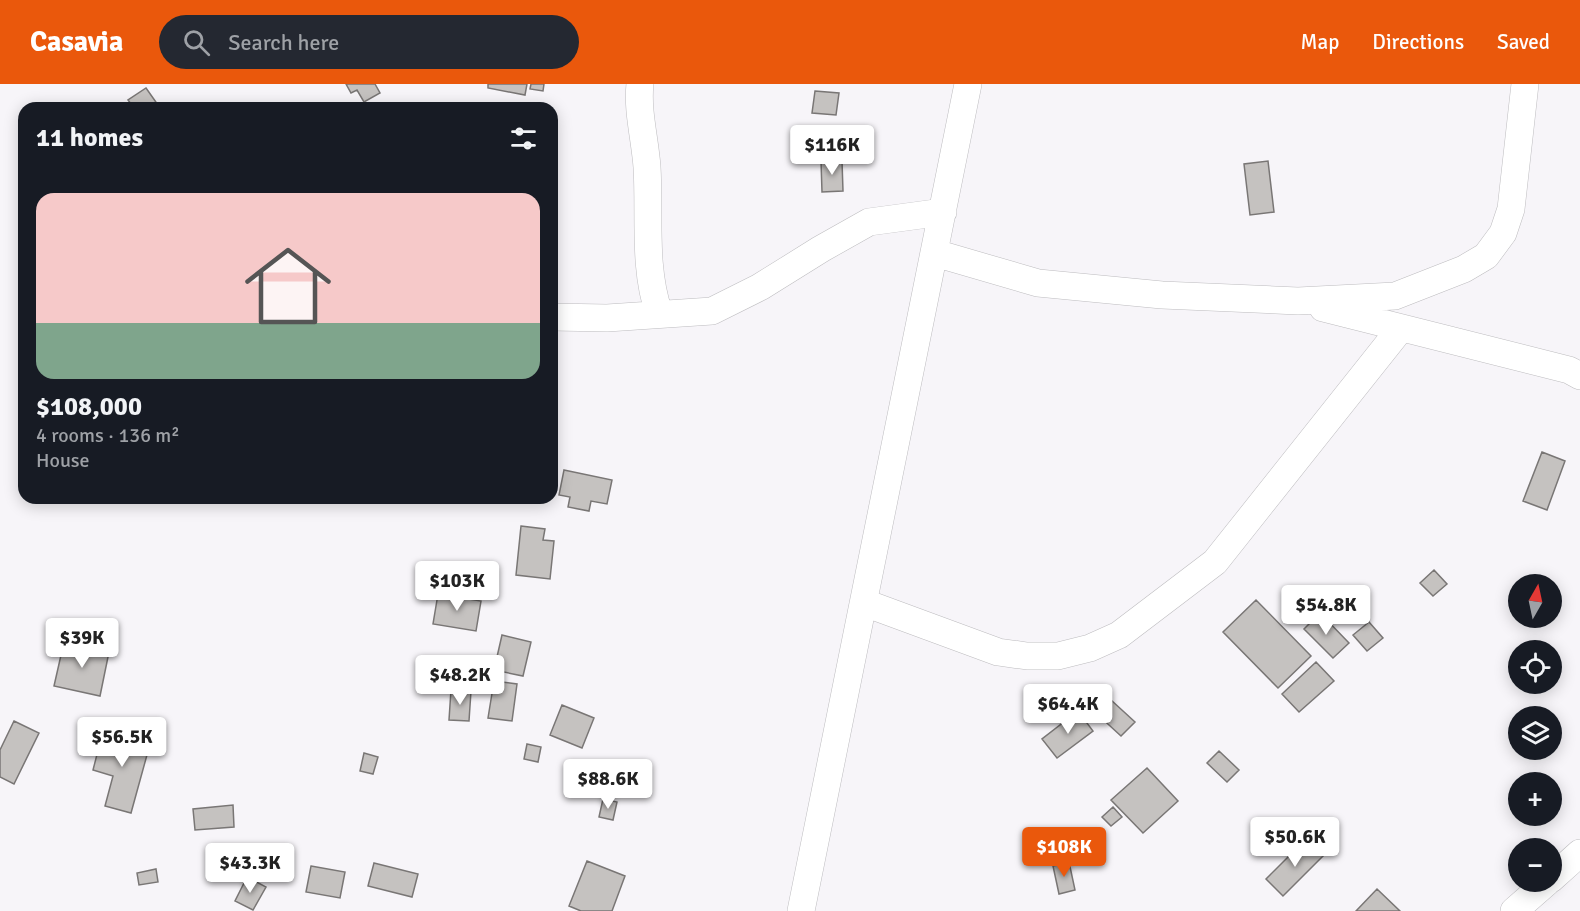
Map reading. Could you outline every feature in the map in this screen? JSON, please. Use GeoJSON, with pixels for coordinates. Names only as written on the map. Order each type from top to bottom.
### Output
{"type":"FeatureCollection","features":[{"type":"Feature","properties":{"kind":"street"},"geometry":{"type":"LineString","coordinates":[[640,84],[639,96],[647,166],[650,289],[659,313]]}},
{"type":"Feature","properties":{"kind":"street"},"geometry":{"type":"LineString","coordinates":[[801,911],[968,84]]}},
{"type":"Feature","properties":{"kind":"street"},"geometry":{"type":"LineString","coordinates":[[935,253],[1038,283],[1161,295],[1298,301],[1395,296],[1464,269],[1486,256],[1503,233],[1511,209],[1524,84]]}},
{"type":"Feature","properties":{"kind":"street"},"geometry":{"type":"LineString","coordinates":[[558,317],[607,318],[712,311],[760,287],[869,222],[943,212]]}},
{"type":"Feature","properties":{"kind":"street"},"geometry":{"type":"LineString","coordinates":[[1298,301],[1569,370],[1580,376]]}},
{"type":"Feature","properties":{"kind":"street"},"geometry":{"type":"LineString","coordinates":[[865,603],[998,652],[1027,656],[1058,656],[1090,648],[1119,635],[1215,562],[1401,328]]}},
{"type":"Feature","properties":{"kind":"street"},"geometry":{"type":"LineString","coordinates":[[1562,869],[1580,853]]}},
{"type":"Feature","properties":{"kind":"street"},"geometry":{"type":"LineString","coordinates":[[1514,911],[1536,892]]}},
{"type":"Feature","properties":{"kind":"building"},"geometry":{"type":"Polygon","coordinates":[[[346,84],[375,84],[380,93],[364,102],[357,90],[351,93],[346,84]]]}},
{"type":"Feature","properties":{"kind":"building"},"geometry":{"type":"Polygon","coordinates":[[[488,84],[527,84],[525,95],[488,88],[488,84]]]}},
{"type":"Feature","properties":{"kind":"building"},"geometry":{"type":"Polygon","coordinates":[[[531,84],[544,84],[543,91],[530,89],[531,84]]]}},
{"type":"Feature","properties":{"kind":"building"},"geometry":{"type":"Polygon","coordinates":[[[146,88],[156,102],[130,102],[128,100],[146,88]]]}},
{"type":"Feature","properties":{"kind":"building"},"geometry":{"type":"Polygon","coordinates":[[[815,91],[839,93],[836,115],[812,113],[815,91]]]}},
{"type":"Feature","properties":{"kind":"building"},"geometry":{"type":"Polygon","coordinates":[[[821,161],[842,161],[843,191],[822,192],[821,161]]]}},
{"type":"Feature","properties":{"kind":"building"},"geometry":{"type":"Polygon","coordinates":[[[1268,161],[1274,212],[1250,215],[1244,164],[1268,161]]]}},
{"type":"Feature","properties":{"kind":"building"},"geometry":{"type":"Polygon","coordinates":[[[1542,452],[1565,461],[1547,510],[1523,501],[1542,452]]]}},
{"type":"Feature","properties":{"kind":"building"},"geometry":{"type":"Polygon","coordinates":[[[564,470],[612,480],[607,504],[591,501],[589,511],[568,507],[570,497],[559,495],[564,470]]]}},
{"type":"Feature","properties":{"kind":"building"},"geometry":{"type":"Polygon","coordinates":[[[521,526],[545,529],[543,540],[554,541],[550,579],[516,575],[521,526]]]}},
{"type":"Feature","properties":{"kind":"building"},"geometry":{"type":"Polygon","coordinates":[[[1434,570],[1447,584],[1433,596],[1420,583],[1434,570]]]}},
{"type":"Feature","properties":{"kind":"building"},"geometry":{"type":"Polygon","coordinates":[[[438,594],[481,601],[476,631],[433,624],[438,594]]]}},
{"type":"Feature","properties":{"kind":"building"},"geometry":{"type":"Polygon","coordinates":[[[1256,600],[1311,656],[1278,688],[1223,632],[1256,600]]]}},
{"type":"Feature","properties":{"kind":"building"},"geometry":{"type":"Polygon","coordinates":[[[1320,613],[1349,643],[1333,658],[1304,629],[1320,613]]]}},
{"type":"Feature","properties":{"kind":"building"},"geometry":{"type":"Polygon","coordinates":[[[1369,622],[1383,638],[1367,651],[1353,635],[1369,622]]]}},
{"type":"Feature","properties":{"kind":"building"},"geometry":{"type":"Polygon","coordinates":[[[502,635],[531,642],[523,676],[494,670],[502,635]]]}},
{"type":"Feature","properties":{"kind":"building"},"geometry":{"type":"Polygon","coordinates":[[[64,642],[109,652],[100,696],[54,686],[64,642]]]}},
{"type":"Feature","properties":{"kind":"building"},"geometry":{"type":"Polygon","coordinates":[[[1316,662],[1334,681],[1299,712],[1282,694],[1316,662]]]}},
{"type":"Feature","properties":{"kind":"building"},"geometry":{"type":"Polygon","coordinates":[[[494,681],[517,684],[512,721],[488,718],[494,681]]]}},
{"type":"Feature","properties":{"kind":"building"},"geometry":{"type":"Polygon","coordinates":[[[1099,689],[1135,722],[1121,736],[1085,703],[1099,689]]]}},
{"type":"Feature","properties":{"kind":"building"},"geometry":{"type":"Polygon","coordinates":[[[451,690],[471,691],[469,721],[449,720],[451,690]]]}},
{"type":"Feature","properties":{"kind":"building"},"geometry":{"type":"Polygon","coordinates":[[[562,705],[594,718],[582,748],[550,735],[562,705]]]}},
{"type":"Feature","properties":{"kind":"building"},"geometry":{"type":"Polygon","coordinates":[[[1078,711],[1093,731],[1057,758],[1042,739],[1078,711]]]}},
{"type":"Feature","properties":{"kind":"building"},"geometry":{"type":"Polygon","coordinates":[[[14,721],[39,733],[14,784],[0,777],[0,750],[14,721]]]}},
{"type":"Feature","properties":{"kind":"building"},"geometry":{"type":"Polygon","coordinates":[[[103,731],[150,744],[131,813],[105,806],[113,776],[93,770],[103,731]]]}},
{"type":"Feature","properties":{"kind":"building"},"geometry":{"type":"Polygon","coordinates":[[[527,744],[541,747],[538,762],[524,759],[527,744]]]}},
{"type":"Feature","properties":{"kind":"building"},"geometry":{"type":"Polygon","coordinates":[[[1219,751],[1239,770],[1227,782],[1207,763],[1219,751]]]}},
{"type":"Feature","properties":{"kind":"building"},"geometry":{"type":"Polygon","coordinates":[[[364,753],[378,757],[373,774],[360,771],[364,753]]]}},
{"type":"Feature","properties":{"kind":"building"},"geometry":{"type":"Polygon","coordinates":[[[1147,768],[1178,801],[1143,833],[1111,800],[1147,768]]]}},
{"type":"Feature","properties":{"kind":"building"},"geometry":{"type":"Polygon","coordinates":[[[603,799],[617,802],[613,820],[599,817],[603,799]]]}},
{"type":"Feature","properties":{"kind":"building"},"geometry":{"type":"Polygon","coordinates":[[[233,805],[234,827],[195,830],[193,809],[233,805]]]}},
{"type":"Feature","properties":{"kind":"building"},"geometry":{"type":"Polygon","coordinates":[[[1113,807],[1122,817],[1111,826],[1102,817],[1113,807]]]}},
{"type":"Feature","properties":{"kind":"building"},"geometry":{"type":"Polygon","coordinates":[[[1306,839],[1323,856],[1283,896],[1266,879],[1306,839]]]}},
{"type":"Feature","properties":{"kind":"building"},"geometry":{"type":"Polygon","coordinates":[[[587,861],[625,876],[612,911],[581,911],[569,906],[587,861]]]}},
{"type":"Feature","properties":{"kind":"building"},"geometry":{"type":"Polygon","coordinates":[[[1069,862],[1075,890],[1059,894],[1053,866],[1069,862]]]}},
{"type":"Feature","properties":{"kind":"building"},"geometry":{"type":"Polygon","coordinates":[[[374,863],[418,874],[412,897],[368,886],[374,863]]]}},
{"type":"Feature","properties":{"kind":"building"},"geometry":{"type":"Polygon","coordinates":[[[311,866],[345,872],[340,898],[306,892],[311,866]]]}},
{"type":"Feature","properties":{"kind":"building"},"geometry":{"type":"Polygon","coordinates":[[[156,869],[158,882],[139,885],[137,873],[156,869]]]}},
{"type":"Feature","properties":{"kind":"building"},"geometry":{"type":"Polygon","coordinates":[[[247,877],[266,887],[253,910],[235,901],[247,877]]]}},
{"type":"Feature","properties":{"kind":"building"},"geometry":{"type":"Polygon","coordinates":[[[1377,889],[1400,911],[1356,911],[1377,889]]]}}]}
